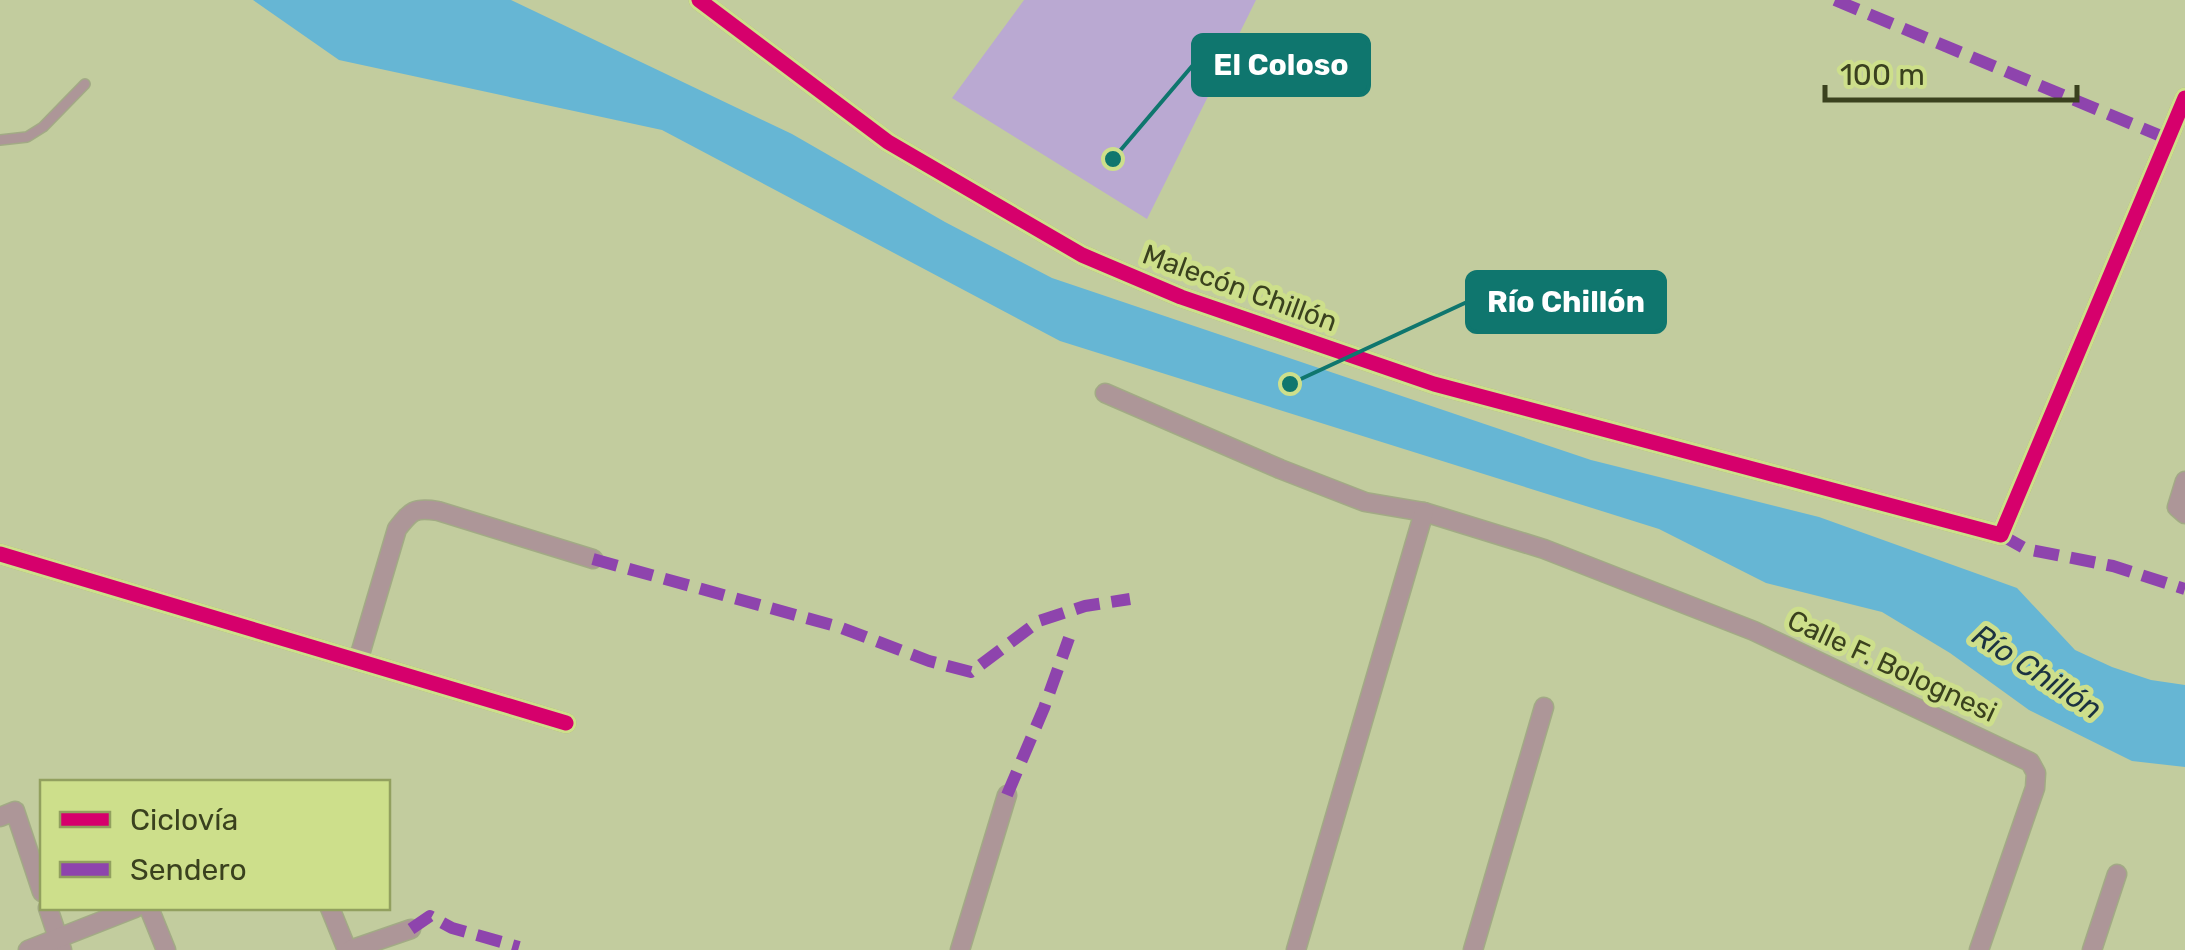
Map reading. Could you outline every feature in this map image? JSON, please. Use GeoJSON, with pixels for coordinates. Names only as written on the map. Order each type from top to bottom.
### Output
{"type":"FeatureCollection","features":[{"type":"Feature","properties":{"kind":"street","name":"Malecón Chillón"},"geometry":{"type":"LineString","coordinates":[[699,0],[888,142],[1082,255],[1181,296],[1434,384],[2001,535],[2176,143]]}},
{"type":"Feature","properties":{"kind":"street"},"geometry":{"type":"LineString","coordinates":[[2176,143],[2185,98]]}},
{"type":"Feature","properties":{"kind":"street"},"geometry":{"type":"LineString","coordinates":[[1105,393],[1365,502],[1424,512],[1296,950]]}},
{"type":"Feature","properties":{"kind":"street"},"geometry":{"type":"LineString","coordinates":[[2185,481],[2176,507],[2185,514]]}},
{"type":"Feature","properties":{"kind":"street"},"geometry":{"type":"LineString","coordinates":[[358,661],[398,529],[410,513],[422,509],[438,512],[593,558]]}},
{"type":"Feature","properties":{"kind":"street","name":"Calle F. Bolognesi"},"geometry":{"type":"LineString","coordinates":[[1424,512],[1544,548],[1754,631],[2030,762],[2036,773],[2036,788],[1979,950]]}},
{"type":"Feature","properties":{"kind":"street"},"geometry":{"type":"LineString","coordinates":[[0,554],[566,723]]}},
{"type":"Feature","properties":{"kind":"street"},"geometry":{"type":"LineString","coordinates":[[1473,950],[1544,707]]}},
{"type":"Feature","properties":{"kind":"street"},"geometry":{"type":"LineString","coordinates":[[960,950],[1007,795]]}},
{"type":"Feature","properties":{"kind":"street"},"geometry":{"type":"LineString","coordinates":[[0,816],[16,811],[40,886]]}},
{"type":"Feature","properties":{"kind":"street"},"geometry":{"type":"LineString","coordinates":[[2092,950],[2117,874]]}},
{"type":"Feature","properties":{"kind":"street"},"geometry":{"type":"LineString","coordinates":[[49,910],[60,944]]}},
{"type":"Feature","properties":{"kind":"street"},"geometry":{"type":"LineString","coordinates":[[28,950],[60,944],[131,910]]}},
{"type":"Feature","properties":{"kind":"street"},"geometry":{"type":"LineString","coordinates":[[150,910],[166,950]]}},
{"type":"Feature","properties":{"kind":"street"},"geometry":{"type":"LineString","coordinates":[[331,910],[348,950],[411,929]]}},
{"type":"Feature","properties":{"kind":"lane"},"geometry":{"type":"LineString","coordinates":[[0,140],[28,137],[85,84]]}},
{"type":"Feature","properties":{"kind":"shaded area"},"geometry":{"type":"Polygon","coordinates":[[[1024,0],[1256,0],[1147,219],[952,98],[1024,0]]]}},
{"type":"Feature","properties":{"kind":"water"},"geometry":{"type":"Polygon","coordinates":[[[253,0],[511,0],[792,134],[1052,278],[1591,460],[1819,517],[2017,588],[2075,650],[2151,680],[2185,685],[2185,767],[2132,761],[2029,710],[1950,653],[1882,612],[1766,583],[1659,529],[1060,341],[662,130],[339,60],[253,0]]]}},
{"type":"Feature","properties":{"kind":"marked path"},"geometry":{"type":"LineString","coordinates":[[1835,0],[2168,139]]}},
{"type":"Feature","properties":{"kind":"marked path"},"geometry":{"type":"LineString","coordinates":[[2001,535],[2026,549],[2113,566],[2185,589]]}},
{"type":"Feature","properties":{"kind":"marked path"},"geometry":{"type":"LineString","coordinates":[[593,559],[839,627],[929,661],[971,672],[1039,621],[1085,606],[1130,599]]}},
{"type":"Feature","properties":{"kind":"marked path"},"geometry":{"type":"LineString","coordinates":[[1007,795],[1069,638]]}},
{"type":"Feature","properties":{"kind":"marked path"},"geometry":{"type":"LineString","coordinates":[[411,929],[430,916],[452,928],[519,947]]}},
{"type":"Feature","properties":{"kind":"cycle path"},"geometry":{"type":"LineString","coordinates":[[699,0],[888,142],[1082,255],[1181,297],[1434,384],[2001,535],[2185,98]]}},
{"type":"Feature","properties":{"kind":"cycle path"},"geometry":{"type":"LineString","coordinates":[[0,554],[566,723]]}},
{"type":"Feature","properties":{"kind":"place","name":"El Coloso"},"geometry":{"type":"Point","coordinates":[1113,159]}},
{"type":"Feature","properties":{"kind":"place","name":"Río Chillón"},"geometry":{"type":"Point","coordinates":[1290,384]}}]}
